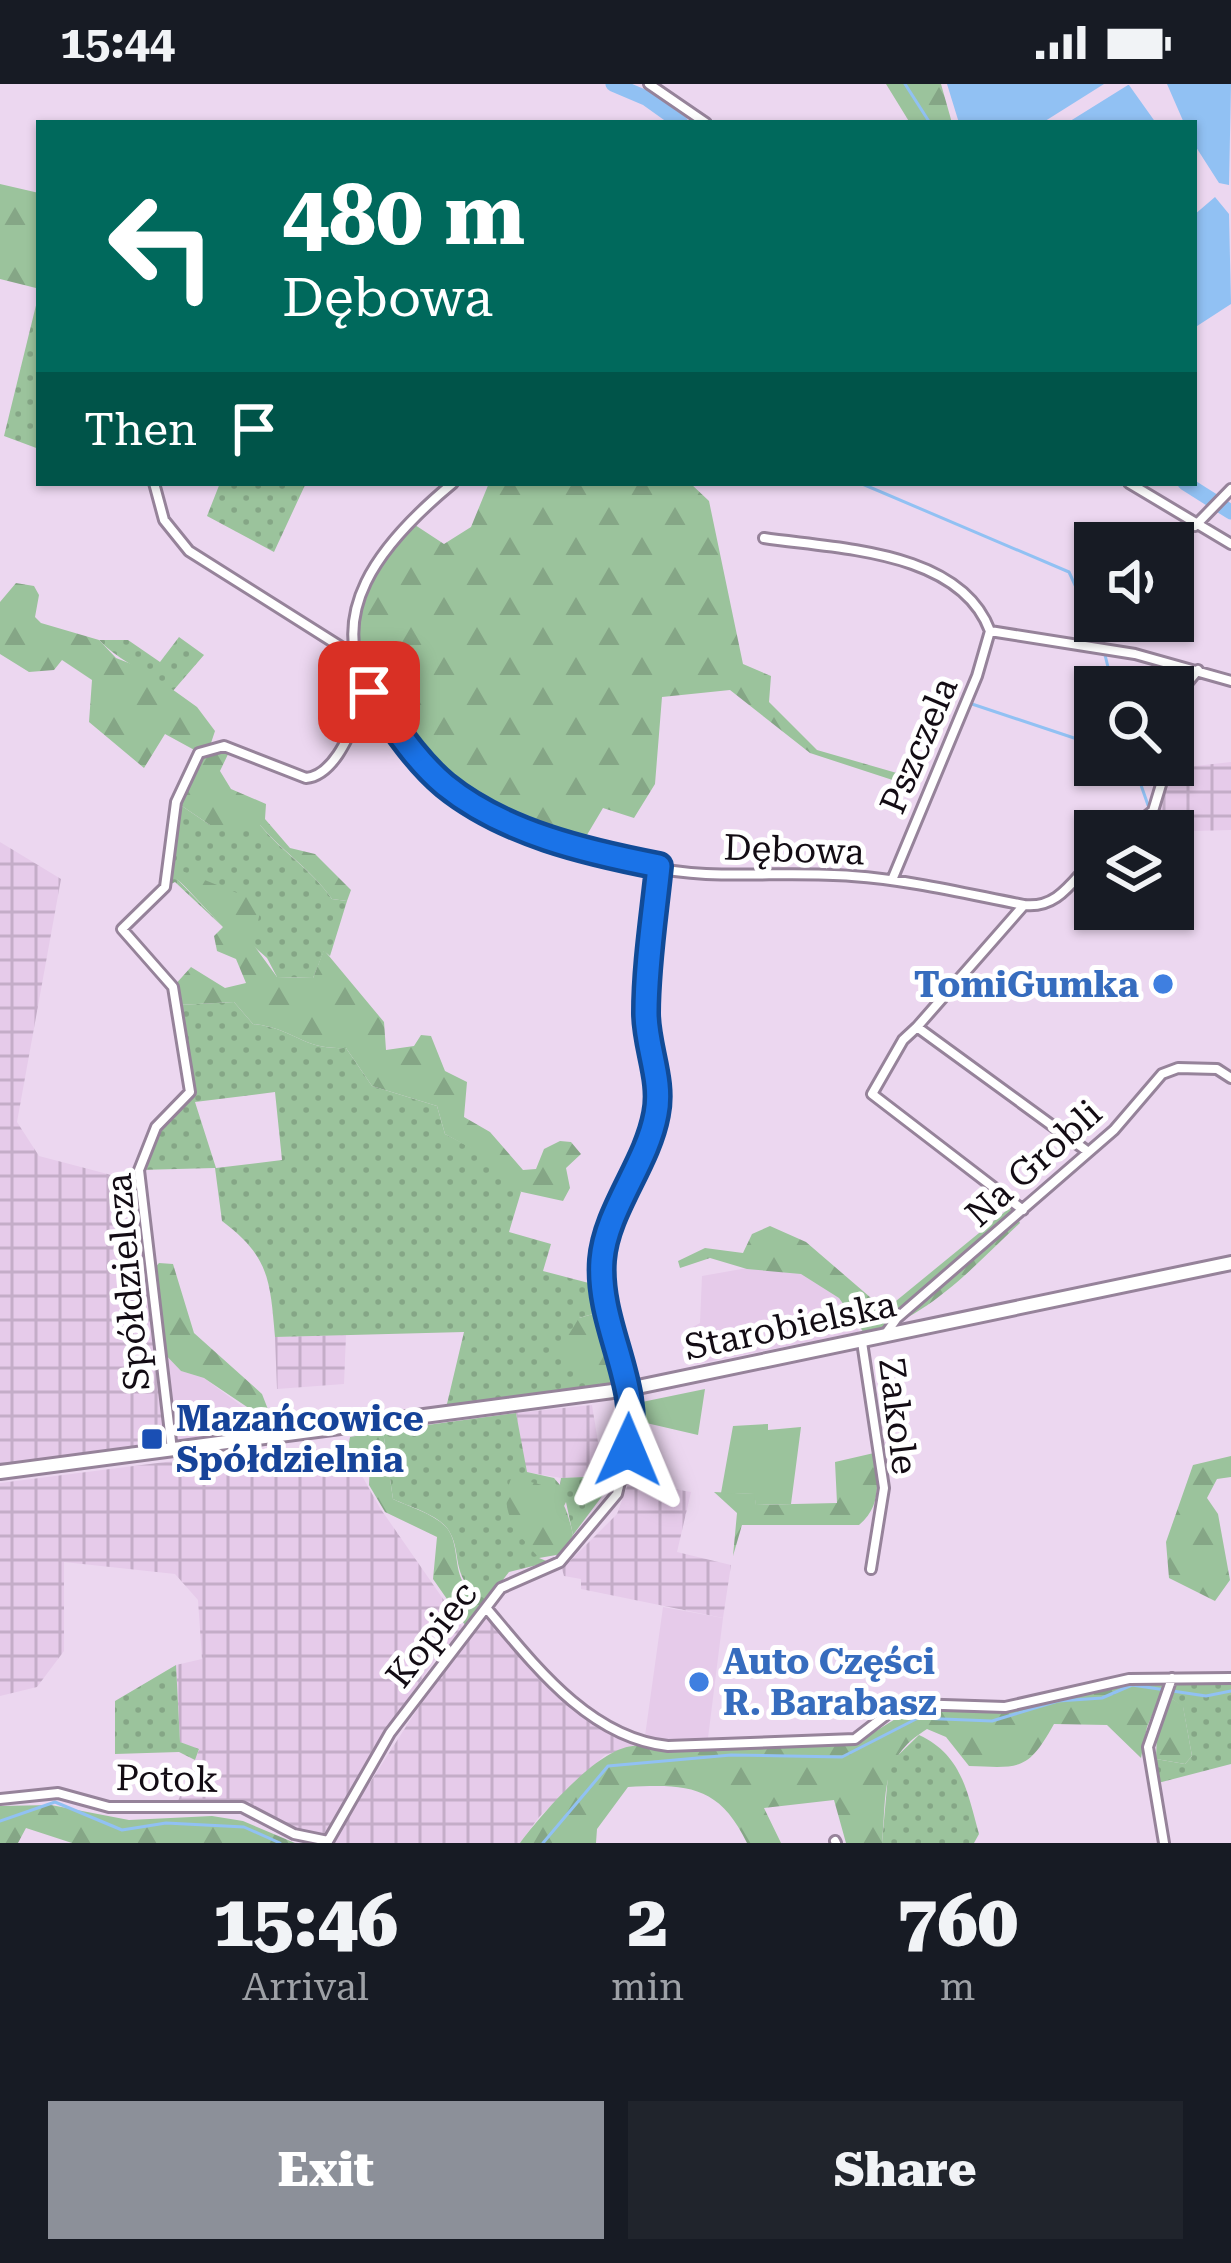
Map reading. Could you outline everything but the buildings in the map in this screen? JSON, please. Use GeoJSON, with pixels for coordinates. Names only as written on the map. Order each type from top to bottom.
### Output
{"type":"FeatureCollection","features":[{"type":"Feature","properties":{"kind":"street"},"geometry":{"type":"LineString","coordinates":[[649,84],[701,120]]}},
{"type":"Feature","properties":{"kind":"street"},"geometry":{"type":"LineString","coordinates":[[155,486],[164,520],[189,551],[349,652],[371,570],[417,513],[449,486]]}},
{"type":"Feature","properties":{"kind":"street"},"geometry":{"type":"LineString","coordinates":[[1135,486],[1231,544]]}},
{"type":"Feature","properties":{"kind":"street"},"geometry":{"type":"LineString","coordinates":[[1196,526],[1231,489]]}},
{"type":"Feature","properties":{"kind":"street"},"geometry":{"type":"LineString","coordinates":[[764,538],[901,561],[972,594],[990,631],[1200,670],[1231,681]]}},
{"type":"Feature","properties":{"kind":"street","name":"Pszczela"},"geometry":{"type":"LineString","coordinates":[[892,880],[977,676],[990,631]]}},
{"type":"Feature","properties":{"kind":"street","name":"Dębowa"},"geometry":{"type":"LineString","coordinates":[[349,652],[369,692],[417,758],[477,807],[578,850],[705,874],[892,880],[1024,905]]}},
{"type":"Feature","properties":{"kind":"street"},"geometry":{"type":"LineString","coordinates":[[1194,677],[1200,670]]}},
{"type":"Feature","properties":{"kind":"street","name":"Spółdzielcza"},"geometry":{"type":"LineString","coordinates":[[172,1450],[139,1171],[143,1149],[161,1119],[190,1092],[173,987],[122,929],[165,887],[176,802],[199,753],[224,746],[306,778],[319,777],[331,765],[369,692]]}},
{"type":"Feature","properties":{"kind":"street","name":"Kopiec"},"geometry":{"type":"LineString","coordinates":[[327,1842],[442,1660],[514,1578],[560,1562],[617,1493],[634,1425],[607,1310],[602,1264],[605,1242],[656,1117],[658,1091],[646,1020],[659,866]]}},
{"type":"Feature","properties":{"kind":"street"},"geometry":{"type":"LineString","coordinates":[[1023,1210],[872,1094],[903,1040],[1024,905],[1043,907],[1074,881]]}},
{"type":"Feature","properties":{"kind":"street"},"geometry":{"type":"LineString","coordinates":[[917,1027],[1087,1151]]}},
{"type":"Feature","properties":{"kind":"street","name":"Na Grobli"},"geometry":{"type":"LineString","coordinates":[[883,1337],[897,1318],[1114,1130],[1162,1074],[1178,1068],[1217,1069],[1231,1078]]}},
{"type":"Feature","properties":{"kind":"street","name":"Starobielska"},"geometry":{"type":"LineString","coordinates":[[0,1472],[628,1389],[1231,1263]]}},
{"type":"Feature","properties":{"kind":"street","name":"Zakole"},"geometry":{"type":"LineString","coordinates":[[862,1342],[884,1488],[871,1569]]}},
{"type":"Feature","properties":{"kind":"street"},"geometry":{"type":"LineString","coordinates":[[488,1610],[556,1688],[585,1710],[640,1742],[668,1746],[855,1739],[896,1708],[913,1704],[1005,1707],[1129,1679],[1170,1686],[1231,1678]]}},
{"type":"Feature","properties":{"kind":"street"},"geometry":{"type":"LineString","coordinates":[[1164,1843],[1148,1747],[1170,1686]]}},
{"type":"Feature","properties":{"kind":"street","name":"Potok"},"geometry":{"type":"LineString","coordinates":[[0,1799],[58,1793],[110,1807],[242,1808],[294,1834],[327,1842]]}},
{"type":"Feature","properties":{"kind":"shaded area"},"geometry":{"type":"Polygon","coordinates":[[[1231,762],[1231,830],[1194,831],[1194,810],[1157,810],[1164,786],[1194,786],[1194,766],[1231,762]]]}},
{"type":"Feature","properties":{"kind":"shaded area"},"geometry":{"type":"Polygon","coordinates":[[[0,842],[61,879],[17,1122],[39,1156],[138,1182],[166,1446],[0,1465],[0,842]]]}},
{"type":"Feature","properties":{"kind":"shaded area"},"geometry":{"type":"Polygon","coordinates":[[[753,1267],[799,1271],[843,1298],[861,1321],[858,1332],[697,1364],[691,1328],[700,1323],[702,1276],[753,1267]]]}},
{"type":"Feature","properties":{"kind":"shaded area"},"geometry":{"type":"Polygon","coordinates":[[[346,1335],[344,1384],[277,1389],[275,1337],[346,1335]]]}},
{"type":"Feature","properties":{"kind":"shaded area"},"geometry":{"type":"Polygon","coordinates":[[[159,1348],[181,1371],[204,1378],[254,1415],[265,1419],[277,1413],[277,1429],[181,1441],[175,1437],[159,1348]]]}},
{"type":"Feature","properties":{"kind":"shaded area"},"geometry":{"type":"Polygon","coordinates":[[[592,1405],[601,1461],[614,1465],[609,1476],[561,1478],[526,1472],[516,1413],[592,1405]]]}},
{"type":"Feature","properties":{"kind":"shaded area"},"geometry":{"type":"Polygon","coordinates":[[[347,1449],[380,1508],[464,1629],[438,1655],[383,1737],[326,1837],[295,1830],[243,1803],[178,1801],[199,1750],[180,1742],[176,1665],[202,1659],[198,1600],[175,1574],[64,1562],[64,1651],[37,1687],[0,1696],[0,1483],[260,1450],[347,1449]]]}},
{"type":"Feature","properties":{"kind":"shaded area"},"geometry":{"type":"Polygon","coordinates":[[[629,1481],[691,1492],[677,1552],[731,1565],[723,1618],[581,1589],[581,1579],[564,1576],[562,1569],[617,1514],[629,1481]]]}},
{"type":"Feature","properties":{"kind":"shaded area"},"geometry":{"type":"Polygon","coordinates":[[[663,1607],[723,1618],[708,1738],[673,1742],[645,1736],[663,1607]]]}},
{"type":"Feature","properties":{"kind":"shaded area"},"geometry":{"type":"Polygon","coordinates":[[[487,1618],[553,1693],[638,1745],[605,1755],[539,1817],[520,1843],[331,1843],[447,1663],[487,1618]]]}},
{"type":"Feature","properties":{"kind":"green space"},"geometry":{"type":"Polygon","coordinates":[[[886,84],[941,84],[951,120],[908,120],[886,84]]]}},
{"type":"Feature","properties":{"kind":"green space"},"geometry":{"type":"Polygon","coordinates":[[[0,184],[36,192],[36,288],[0,279],[0,184]]]}},
{"type":"Feature","properties":{"kind":"green space"},"geometry":{"type":"Polygon","coordinates":[[[36,305],[36,448],[4,436],[36,305]]]}},
{"type":"Feature","properties":{"kind":"green space"},"geometry":{"type":"Polygon","coordinates":[[[219,486],[305,486],[274,552],[207,516],[219,486]]]}},
{"type":"Feature","properties":{"kind":"green space"},"geometry":{"type":"Polygon","coordinates":[[[488,486],[693,486],[709,501],[743,664],[771,676],[769,702],[817,750],[921,780],[917,788],[810,753],[730,690],[662,697],[655,784],[634,818],[603,808],[578,850],[474,804],[436,775],[402,737],[349,652],[373,572],[412,523],[444,544],[471,527],[488,486]]]}},
{"type":"Feature","properties":{"kind":"green space"},"geometry":{"type":"Polygon","coordinates":[[[16,583],[34,586],[39,595],[35,617],[41,623],[99,640],[116,658],[144,669],[197,707],[215,731],[210,746],[231,748],[220,771],[231,789],[266,804],[265,819],[290,848],[315,854],[351,890],[347,901],[332,899],[260,825],[210,825],[176,802],[198,752],[165,734],[144,768],[89,722],[92,680],[62,660],[54,670],[29,672],[0,654],[0,602],[16,583]]]}},
{"type":"Feature","properties":{"kind":"green space"},"geometry":{"type":"Polygon","coordinates":[[[179,637],[204,655],[172,692],[99,640],[128,640],[160,662],[179,637]]]}},
{"type":"Feature","properties":{"kind":"green space"},"geometry":{"type":"Polygon","coordinates":[[[176,802],[210,825],[260,825],[332,899],[347,901],[330,956],[324,951],[313,978],[277,977],[267,958],[177,879],[224,928],[175,882],[165,887],[176,802]]]}},
{"type":"Feature","properties":{"kind":"green space"},"geometry":{"type":"Polygon","coordinates":[[[182,871],[262,903],[253,944],[277,977],[313,978],[324,950],[384,1022],[386,1050],[414,1046],[421,1035],[431,1036],[445,1071],[467,1082],[464,1117],[490,1132],[523,1170],[536,1169],[544,1149],[560,1141],[571,1142],[581,1154],[566,1168],[570,1188],[563,1201],[513,1190],[474,1150],[445,1134],[437,1106],[372,1086],[346,1048],[319,1046],[253,1024],[234,1002],[179,1005],[173,987],[191,967],[225,988],[246,983],[236,959],[217,951],[214,936],[223,927],[177,878],[182,871]]]}},
{"type":"Feature","properties":{"kind":"green space"},"geometry":{"type":"Polygon","coordinates":[[[234,1002],[253,1024],[319,1046],[346,1048],[372,1086],[437,1106],[445,1134],[474,1149],[521,1192],[509,1232],[551,1244],[543,1271],[604,1287],[607,1310],[579,1318],[588,1372],[603,1387],[446,1408],[464,1332],[275,1337],[265,1272],[250,1246],[222,1221],[215,1168],[139,1170],[156,1127],[190,1092],[179,1005],[234,1002]],[[275,1092],[195,1102],[216,1168],[282,1160],[275,1092]]]}},
{"type":"Feature","properties":{"kind":"green space"},"geometry":{"type":"Polygon","coordinates":[[[1012,1206],[1020,1223],[948,1290],[908,1317],[864,1333],[839,1298],[801,1274],[747,1269],[710,1258],[680,1268],[678,1261],[705,1248],[743,1253],[752,1234],[770,1226],[806,1242],[885,1310],[1012,1206]]]}},
{"type":"Feature","properties":{"kind":"green space"},"geometry":{"type":"Polygon","coordinates":[[[159,1263],[173,1264],[194,1333],[262,1394],[269,1412],[265,1419],[204,1378],[181,1371],[159,1348],[148,1276],[159,1263]]]}},
{"type":"Feature","properties":{"kind":"green space"},"geometry":{"type":"Polygon","coordinates":[[[607,1310],[621,1380],[603,1387],[560,1349],[579,1318],[607,1310]]]}},
{"type":"Feature","properties":{"kind":"green space"},"geometry":{"type":"Polygon","coordinates":[[[705,1389],[698,1435],[642,1422],[642,1402],[705,1389]]]}},
{"type":"Feature","properties":{"kind":"green space"},"geometry":{"type":"Polygon","coordinates":[[[516,1413],[527,1472],[554,1478],[560,1485],[561,1478],[609,1476],[609,1487],[573,1535],[566,1502],[539,1558],[549,1562],[509,1572],[488,1599],[482,1598],[460,1572],[447,1528],[393,1499],[383,1431],[516,1413]]]}},
{"type":"Feature","properties":{"kind":"green space"},"geometry":{"type":"Polygon","coordinates":[[[768,1424],[768,1430],[801,1427],[791,1504],[756,1505],[754,1494],[721,1493],[733,1426],[768,1424]]]}},
{"type":"Feature","properties":{"kind":"green space"},"geometry":{"type":"Polygon","coordinates":[[[383,1431],[393,1499],[446,1527],[466,1586],[488,1599],[465,1625],[433,1579],[437,1537],[385,1512],[369,1485],[370,1462],[348,1448],[350,1437],[383,1431]]]}},
{"type":"Feature","properties":{"kind":"green space"},"geometry":{"type":"Polygon","coordinates":[[[874,1453],[875,1501],[859,1525],[742,1525],[733,1556],[737,1513],[714,1492],[755,1494],[756,1505],[837,1503],[835,1462],[874,1453]]]}},
{"type":"Feature","properties":{"kind":"green space"},"geometry":{"type":"Polygon","coordinates":[[[1231,1456],[1231,1477],[1217,1479],[1207,1498],[1218,1514],[1230,1580],[1215,1601],[1169,1578],[1166,1542],[1193,1465],[1231,1456]]]}},
{"type":"Feature","properties":{"kind":"green space"},"geometry":{"type":"Polygon","coordinates":[[[511,1479],[538,1484],[561,1500],[573,1535],[562,1554],[539,1558],[517,1531],[508,1512],[511,1479]]]}},
{"type":"Feature","properties":{"kind":"green space"},"geometry":{"type":"Polygon","coordinates":[[[176,1665],[180,1742],[199,1749],[195,1760],[179,1752],[115,1754],[115,1701],[176,1665]]]}},
{"type":"Feature","properties":{"kind":"green space"},"geometry":{"type":"Polygon","coordinates":[[[1133,1682],[1166,1683],[1147,1727],[1141,1758],[1107,1725],[1054,1724],[1037,1751],[1021,1763],[969,1766],[946,1737],[927,1729],[911,1740],[893,1765],[882,1843],[846,1843],[834,1800],[764,1808],[781,1843],[747,1843],[713,1799],[684,1788],[649,1786],[628,1787],[597,1829],[596,1843],[520,1843],[574,1783],[624,1748],[668,1751],[855,1744],[913,1708],[1008,1711],[1133,1682]]]}},
{"type":"Feature","properties":{"kind":"green space"},"geometry":{"type":"Polygon","coordinates":[[[1176,1682],[1231,1682],[1231,1764],[1158,1783],[1156,1759],[1185,1764],[1192,1756],[1183,1707],[1171,1698],[1176,1682]]]}},
{"type":"Feature","properties":{"kind":"green space"},"geometry":{"type":"Polygon","coordinates":[[[1171,1698],[1183,1706],[1192,1756],[1185,1764],[1156,1759],[1157,1729],[1171,1698]]]}},
{"type":"Feature","properties":{"kind":"green space"},"geometry":{"type":"Polygon","coordinates":[[[919,1735],[945,1753],[961,1776],[979,1834],[974,1843],[882,1843],[889,1764],[919,1735]]]}},
{"type":"Feature","properties":{"kind":"green space"},"geometry":{"type":"Polygon","coordinates":[[[51,1805],[129,1820],[212,1816],[243,1821],[295,1843],[72,1843],[26,1828],[18,1843],[0,1843],[0,1806],[51,1805]]]}},
{"type":"Feature","properties":{"kind":"water"},"geometry":{"type":"Polygon","coordinates":[[[947,84],[1104,84],[1047,120],[958,120],[947,84]]]}},
{"type":"Feature","properties":{"kind":"water"},"geometry":{"type":"Polygon","coordinates":[[[1167,84],[1231,84],[1229,185],[1219,183],[1197,149],[1197,120],[1183,120],[1167,84]]]}},
{"type":"Feature","properties":{"kind":"water"},"geometry":{"type":"Polygon","coordinates":[[[1128,85],[1154,120],[1072,120],[1128,85]]]}},
{"type":"Feature","properties":{"kind":"water"},"geometry":{"type":"Polygon","coordinates":[[[1215,197],[1229,214],[1231,304],[1197,326],[1197,212],[1215,197]]]}},
{"type":"Feature","properties":{"kind":"waterway"},"geometry":{"type":"LineString","coordinates":[[613,84],[646,98],[677,120]]}},
{"type":"Feature","properties":{"kind":"waterway"},"geometry":{"type":"LineString","coordinates":[[905,84],[928,120]]}},
{"type":"Feature","properties":{"kind":"waterway"},"geometry":{"type":"LineString","coordinates":[[867,486],[1069,572],[1103,646]]}},
{"type":"Feature","properties":{"kind":"waterway"},"geometry":{"type":"LineString","coordinates":[[1190,486],[1231,512]]}},
{"type":"Feature","properties":{"kind":"waterway"},"geometry":{"type":"LineString","coordinates":[[1105,655],[1108,666]]}},
{"type":"Feature","properties":{"kind":"waterway"},"geometry":{"type":"LineString","coordinates":[[969,703],[1074,738]]}},
{"type":"Feature","properties":{"kind":"waterway"},"geometry":{"type":"LineString","coordinates":[[1141,786],[1149,808]]}},
{"type":"Feature","properties":{"kind":"waterway"},"geometry":{"type":"LineString","coordinates":[[543,1843],[608,1766],[731,1755],[842,1757],[918,1718],[992,1721],[1058,1701],[1102,1698],[1132,1685],[1206,1696],[1231,1691]]}},
{"type":"Feature","properties":{"kind":"waterway"},"geometry":{"type":"LineString","coordinates":[[0,1821],[55,1802],[122,1830],[166,1823],[244,1827],[280,1843]]}},
{"type":"Feature","properties":{"kind":"place","name":"TomiGumka"},"geometry":{"type":"Point","coordinates":[1163,984]}},
{"type":"Feature","properties":{"kind":"place","name":"Mazańcowice Spółdzielnia"},"geometry":{"type":"Point","coordinates":[152,1439]}},
{"type":"Feature","properties":{"kind":"place","name":"Auto Części R. Barabasz"},"geometry":{"type":"Point","coordinates":[699,1682]}},
{"type":"Feature","properties":{"kind":"route"},"geometry":{"type":"LineString","coordinates":[[369,692],[417,758],[477,807],[578,850],[659,866],[646,986],[646,1020],[658,1091],[656,1117],[605,1242],[602,1264],[607,1310],[631,1400],[634,1425],[628,1450]]}}]}
